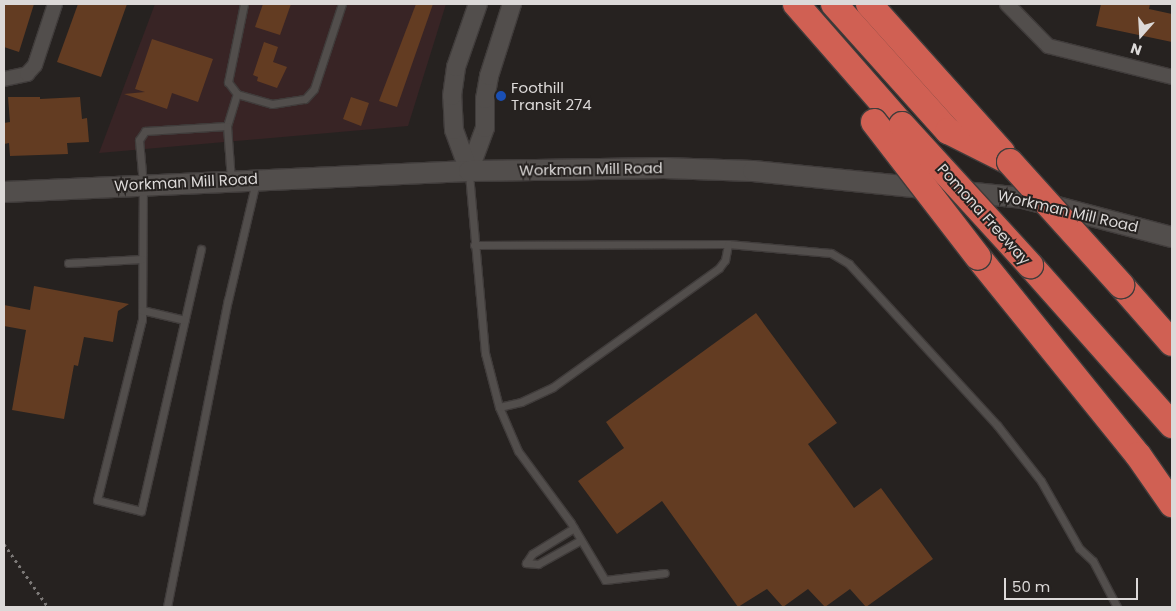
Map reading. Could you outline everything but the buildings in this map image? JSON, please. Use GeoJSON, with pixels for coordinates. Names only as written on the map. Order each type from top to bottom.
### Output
{"type":"FeatureCollection","features":[{"type":"Feature","properties":{"kind":"highway"},"geometry":{"type":"LineString","coordinates":[[786,4],[978,257],[1138,455],[1172,504]]}},
{"type":"Feature","properties":{"kind":"highway","name":"Pomona Freeway"},"geometry":{"type":"LineString","coordinates":[[796,4],[1172,425]]}},
{"type":"Feature","properties":{"kind":"highway"},"geometry":{"type":"LineString","coordinates":[[834,4],[948,131],[1010,162]]}},
{"type":"Feature","properties":{"kind":"highway"},"geometry":{"type":"LineString","coordinates":[[869,4],[1172,343]]}},
{"type":"Feature","properties":{"kind":"highway"},"geometry":{"type":"LineString","coordinates":[[1121,285],[1172,324]]}},
{"type":"Feature","properties":{"kind":"main road","name":"Workman Mill Road"},"geometry":{"type":"LineString","coordinates":[[4,192],[231,180],[469,171],[664,168],[851,179],[1023,198],[1172,237]]}},
{"type":"Feature","properties":{"kind":"street"},"geometry":{"type":"LineString","coordinates":[[4,79],[28,74],[35,65],[55,4]]}},
{"type":"Feature","properties":{"kind":"street"},"geometry":{"type":"LineString","coordinates":[[469,171],[454,130],[452,96],[456,68],[478,4]]}},
{"type":"Feature","properties":{"kind":"street"},"geometry":{"type":"LineString","coordinates":[[469,171],[485,128],[485,98],[489,76],[512,4]]}},
{"type":"Feature","properties":{"kind":"street"},"geometry":{"type":"LineString","coordinates":[[1007,4],[1048,46],[1172,77]]}},
{"type":"Feature","properties":{"kind":"lane"},"geometry":{"type":"LineString","coordinates":[[244,4],[228,82],[237,94],[272,104],[305,99],[314,89],[342,4]]}},
{"type":"Feature","properties":{"kind":"lane"},"geometry":{"type":"LineString","coordinates":[[231,180],[227,126],[237,94]]}},
{"type":"Feature","properties":{"kind":"lane"},"geometry":{"type":"LineString","coordinates":[[201,249],[141,511],[97,500],[142,310],[143,184],[139,140],[144,131],[227,126]]}},
{"type":"Feature","properties":{"kind":"lane"},"geometry":{"type":"LineString","coordinates":[[469,171],[485,353],[499,407],[518,451],[574,528],[605,580],[665,573]]}},
{"type":"Feature","properties":{"kind":"lane"},"geometry":{"type":"LineString","coordinates":[[167,607],[228,300],[256,179]]}},
{"type":"Feature","properties":{"kind":"lane"},"geometry":{"type":"LineString","coordinates":[[474,245],[728,244],[817,250],[831,253],[849,264],[997,425],[1041,481],[1079,548],[1093,561],[1116,607]]}},
{"type":"Feature","properties":{"kind":"lane"},"geometry":{"type":"LineString","coordinates":[[499,407],[521,402],[553,387],[719,268],[725,260],[728,244]]}},
{"type":"Feature","properties":{"kind":"lane"},"geometry":{"type":"LineString","coordinates":[[68,263],[142,259]]}},
{"type":"Feature","properties":{"kind":"lane"},"geometry":{"type":"LineString","coordinates":[[142,310],[185,320]]}},
{"type":"Feature","properties":{"kind":"lane"},"geometry":{"type":"LineString","coordinates":[[574,528],[532,554],[526,564],[538,564],[581,540]]}},
{"type":"Feature","properties":{"kind":"path"},"geometry":{"type":"LineString","coordinates":[[4,544],[48,607]]}},
{"type":"Feature","properties":{"kind":"shaded area"},"geometry":{"type":"Polygon","coordinates":[[[155,4],[446,4],[408,126],[99,153],[155,4]]]}},
{"type":"Feature","properties":{"kind":"place","name":"Foothill Transit 274"},"geometry":{"type":"Point","coordinates":[501,96]}}]}
